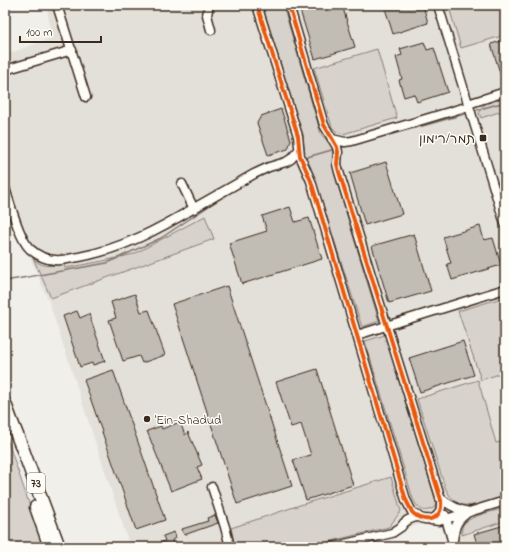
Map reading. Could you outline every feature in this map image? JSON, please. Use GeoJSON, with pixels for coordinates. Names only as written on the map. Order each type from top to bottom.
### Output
{"type":"FeatureCollection","features":[{"type":"Feature","properties":{"kind":"highway","name":"73"},"geometry":{"type":"LineString","coordinates":[[5,404],[59,547]]}},
{"type":"Feature","properties":{"kind":"highway","name":"73"},"geometry":{"type":"LineString","coordinates":[[11,420],[20,459],[50,547]]}},
{"type":"Feature","properties":{"kind":"street"},"geometry":{"type":"LineString","coordinates":[[57,5],[86,97]]}},
{"type":"Feature","properties":{"kind":"street"},"geometry":{"type":"LineString","coordinates":[[209,5],[206,15],[211,30]]}},
{"type":"Feature","properties":{"kind":"street"},"geometry":{"type":"LineString","coordinates":[[257,5],[298,136],[300,156],[311,181],[406,500],[413,512],[418,516],[424,519],[439,521],[505,501]]}},
{"type":"Feature","properties":{"kind":"street"},"geometry":{"type":"LineString","coordinates":[[289,5],[324,125],[337,147],[337,164],[339,172],[454,545]]}},
{"type":"Feature","properties":{"kind":"street"},"geometry":{"type":"LineString","coordinates":[[438,5],[505,224]]}},
{"type":"Feature","properties":{"kind":"street"},"geometry":{"type":"LineString","coordinates":[[5,70],[72,50]]}},
{"type":"Feature","properties":{"kind":"street"},"geometry":{"type":"LineString","coordinates":[[332,139],[345,142],[353,141],[505,92]]}},
{"type":"Feature","properties":{"kind":"street"},"geometry":{"type":"LineString","coordinates":[[337,156],[353,141]]}},
{"type":"Feature","properties":{"kind":"street"},"geometry":{"type":"LineString","coordinates":[[5,188],[26,244],[36,254],[56,260],[90,255],[143,237],[254,174],[269,167],[286,162],[299,150]]}},
{"type":"Feature","properties":{"kind":"street"},"geometry":{"type":"LineString","coordinates":[[286,162],[296,162],[303,165]]}},
{"type":"Feature","properties":{"kind":"street"},"geometry":{"type":"LineString","coordinates":[[182,184],[194,209]]}},
{"type":"Feature","properties":{"kind":"street"},"geometry":{"type":"LineString","coordinates":[[357,335],[505,289]]}},
{"type":"Feature","properties":{"kind":"street"},"geometry":{"type":"LineString","coordinates":[[212,487],[230,547]]}},
{"type":"Feature","properties":{"kind":"street"},"geometry":{"type":"LineString","coordinates":[[441,499],[454,508],[461,511],[470,512]]}},
{"type":"Feature","properties":{"kind":"street"},"geometry":{"type":"LineString","coordinates":[[430,520],[439,514],[441,499]]}},
{"type":"Feature","properties":{"kind":"street"},"geometry":{"type":"LineString","coordinates":[[402,525],[409,505]]}},
{"type":"Feature","properties":{"kind":"street"},"geometry":{"type":"LineString","coordinates":[[454,545],[455,526],[462,517],[470,512]]}},
{"type":"Feature","properties":{"kind":"street"},"geometry":{"type":"LineString","coordinates":[[332,547],[388,534],[396,530],[408,520],[418,516]]}},
{"type":"Feature","properties":{"kind":"shaded area"},"geometry":{"type":"Polygon","coordinates":[[[47,5],[505,5],[505,547],[449,547],[444,531],[437,524],[422,524],[410,527],[397,536],[349,547],[222,547],[221,542],[204,547],[130,547],[49,302],[5,198],[5,55],[51,38],[47,5]]]}},
{"type":"Feature","properties":{"kind":"shaded area"},"geometry":{"type":"Polygon","coordinates":[[[262,5],[283,5],[321,134],[332,146],[334,172],[379,321],[362,327],[313,174],[303,154],[303,136],[262,5]]]}},
{"type":"Feature","properties":{"kind":"shaded area"},"geometry":{"type":"Polygon","coordinates":[[[455,5],[505,5],[505,35],[461,48],[449,7],[455,5]]]}},
{"type":"Feature","properties":{"kind":"shaded area"},"geometry":{"type":"Polygon","coordinates":[[[377,49],[397,118],[343,134],[337,132],[332,127],[314,68],[377,49]]]}},
{"type":"Feature","properties":{"kind":"shaded area"},"geometry":{"type":"Polygon","coordinates":[[[505,97],[505,110],[481,118],[479,113],[482,107],[487,103],[505,97]]]}},
{"type":"Feature","properties":{"kind":"shaded area"},"geometry":{"type":"Polygon","coordinates":[[[205,216],[214,239],[51,298],[33,258],[43,265],[51,266],[64,264],[65,268],[134,254],[205,216]]]}},
{"type":"Feature","properties":{"kind":"shaded area"},"geometry":{"type":"Polygon","coordinates":[[[505,297],[505,372],[481,380],[458,311],[505,297]]]}},
{"type":"Feature","properties":{"kind":"shaded area"},"geometry":{"type":"Polygon","coordinates":[[[385,335],[436,501],[435,507],[431,509],[422,510],[417,506],[413,499],[365,341],[385,335]]]}},
{"type":"Feature","properties":{"kind":"shaded area"},"geometry":{"type":"Polygon","coordinates":[[[478,380],[496,443],[505,441],[505,496],[479,504],[463,505],[456,502],[450,496],[445,487],[417,399],[478,380]]]}},
{"type":"Feature","properties":{"kind":"shaded area"},"geometry":{"type":"Polygon","coordinates":[[[5,433],[44,547],[5,547],[5,433]]]}},
{"type":"Feature","properties":{"kind":"shaded area"},"geometry":{"type":"Polygon","coordinates":[[[391,477],[401,511],[389,527],[307,547],[235,547],[231,528],[391,477]]]}},
{"type":"Feature","properties":{"kind":"shaded area"},"geometry":{"type":"Polygon","coordinates":[[[505,508],[505,521],[462,535],[463,525],[470,519],[505,508]]]}},
{"type":"Feature","properties":{"kind":"building"},"geometry":{"type":"Polygon","coordinates":[[[306,5],[342,5],[355,47],[315,59],[299,7],[306,5]]]}},
{"type":"Feature","properties":{"kind":"building"},"geometry":{"type":"Polygon","coordinates":[[[384,5],[423,5],[428,23],[393,34],[384,5]]]}},
{"type":"Feature","properties":{"kind":"building"},"geometry":{"type":"Polygon","coordinates":[[[505,40],[505,85],[504,86],[491,44],[505,40]]]}},
{"type":"Feature","properties":{"kind":"building"},"geometry":{"type":"Polygon","coordinates":[[[424,42],[427,50],[434,48],[448,92],[417,102],[414,94],[404,97],[399,80],[402,79],[396,57],[402,55],[400,49],[424,42]]]}},
{"type":"Feature","properties":{"kind":"building"},"geometry":{"type":"Polygon","coordinates":[[[281,109],[291,140],[288,149],[268,155],[257,123],[261,116],[281,109]]]}},
{"type":"Feature","properties":{"kind":"building"},"geometry":{"type":"Polygon","coordinates":[[[386,162],[402,214],[365,225],[350,173],[386,162]]]}},
{"type":"Feature","properties":{"kind":"building"},"geometry":{"type":"Polygon","coordinates":[[[290,207],[295,222],[309,218],[322,259],[242,284],[229,243],[267,231],[262,216],[290,207]]]}},
{"type":"Feature","properties":{"kind":"building"},"geometry":{"type":"Polygon","coordinates":[[[480,226],[484,240],[493,238],[501,265],[452,280],[447,264],[451,263],[443,237],[480,226]]]}},
{"type":"Feature","properties":{"kind":"building"},"geometry":{"type":"Polygon","coordinates":[[[414,234],[431,291],[389,303],[372,246],[414,234]]]}},
{"type":"Feature","properties":{"kind":"building"},"geometry":{"type":"Polygon","coordinates":[[[227,286],[292,486],[237,504],[172,304],[227,286]]]}},
{"type":"Feature","properties":{"kind":"building"},"geometry":{"type":"Polygon","coordinates":[[[135,294],[141,312],[149,310],[165,355],[142,363],[139,356],[123,361],[109,320],[116,318],[111,302],[135,294]]]}},
{"type":"Feature","properties":{"kind":"building"},"geometry":{"type":"Polygon","coordinates":[[[77,311],[80,318],[89,314],[105,361],[80,367],[63,316],[77,311]]]}},
{"type":"Feature","properties":{"kind":"building"},"geometry":{"type":"Polygon","coordinates":[[[463,341],[474,375],[420,392],[409,358],[463,341]]]}},
{"type":"Feature","properties":{"kind":"building"},"geometry":{"type":"Polygon","coordinates":[[[317,369],[353,485],[306,500],[293,460],[311,455],[301,424],[291,427],[276,382],[317,369]]]}},
{"type":"Feature","properties":{"kind":"building"},"geometry":{"type":"Polygon","coordinates":[[[113,370],[165,520],[136,530],[84,380],[113,370]]]}},
{"type":"Feature","properties":{"kind":"building"},"geometry":{"type":"Polygon","coordinates":[[[180,422],[185,435],[188,432],[202,465],[197,467],[202,479],[171,491],[147,431],[161,426],[162,429],[180,422]]]}},
{"type":"Feature","properties":{"kind":"building"},"geometry":{"type":"Polygon","coordinates":[[[215,515],[218,523],[184,535],[182,529],[208,521],[207,518],[215,515]]]}},
{"type":"Feature","properties":{"kind":"building"},"geometry":{"type":"Polygon","coordinates":[[[505,525],[505,547],[478,547],[474,534],[505,525]]]}},
{"type":"Feature","properties":{"kind":"building"},"geometry":{"type":"Polygon","coordinates":[[[174,532],[176,538],[172,540],[173,544],[161,547],[160,543],[165,541],[163,536],[174,532]]]}},
{"type":"Feature","properties":{"kind":"waterway"},"geometry":{"type":"LineString","coordinates":[[473,111],[505,102]]}},
{"type":"Feature","properties":{"kind":"waterway"},"geometry":{"type":"LineString","coordinates":[[365,141],[468,113]]}},
{"type":"Feature","properties":{"kind":"waterway"},"geometry":{"type":"LineString","coordinates":[[340,148],[350,145]]}},
{"type":"Feature","properties":{"kind":"waterway"},"geometry":{"type":"LineString","coordinates":[[304,158],[335,149]]}},
{"type":"Feature","properties":{"kind":"waterway"},"geometry":{"type":"LineString","coordinates":[[5,281],[107,263],[161,238],[230,192]]}},
{"type":"Feature","properties":{"kind":"cycle path"},"geometry":{"type":"LineString","coordinates":[[257,5],[298,136],[300,156],[311,181],[406,500],[415,515],[430,519],[436,516],[440,511],[441,500],[339,172],[337,164],[337,147],[324,125],[289,5]]}},
{"type":"Feature","properties":{"kind":"place","name":"תמר/רימון"},"geometry":{"type":"Point","coordinates":[483,138]}},
{"type":"Feature","properties":{"kind":"place","name":"'Ein-Shadud"},"geometry":{"type":"Point","coordinates":[147,419]}}]}
